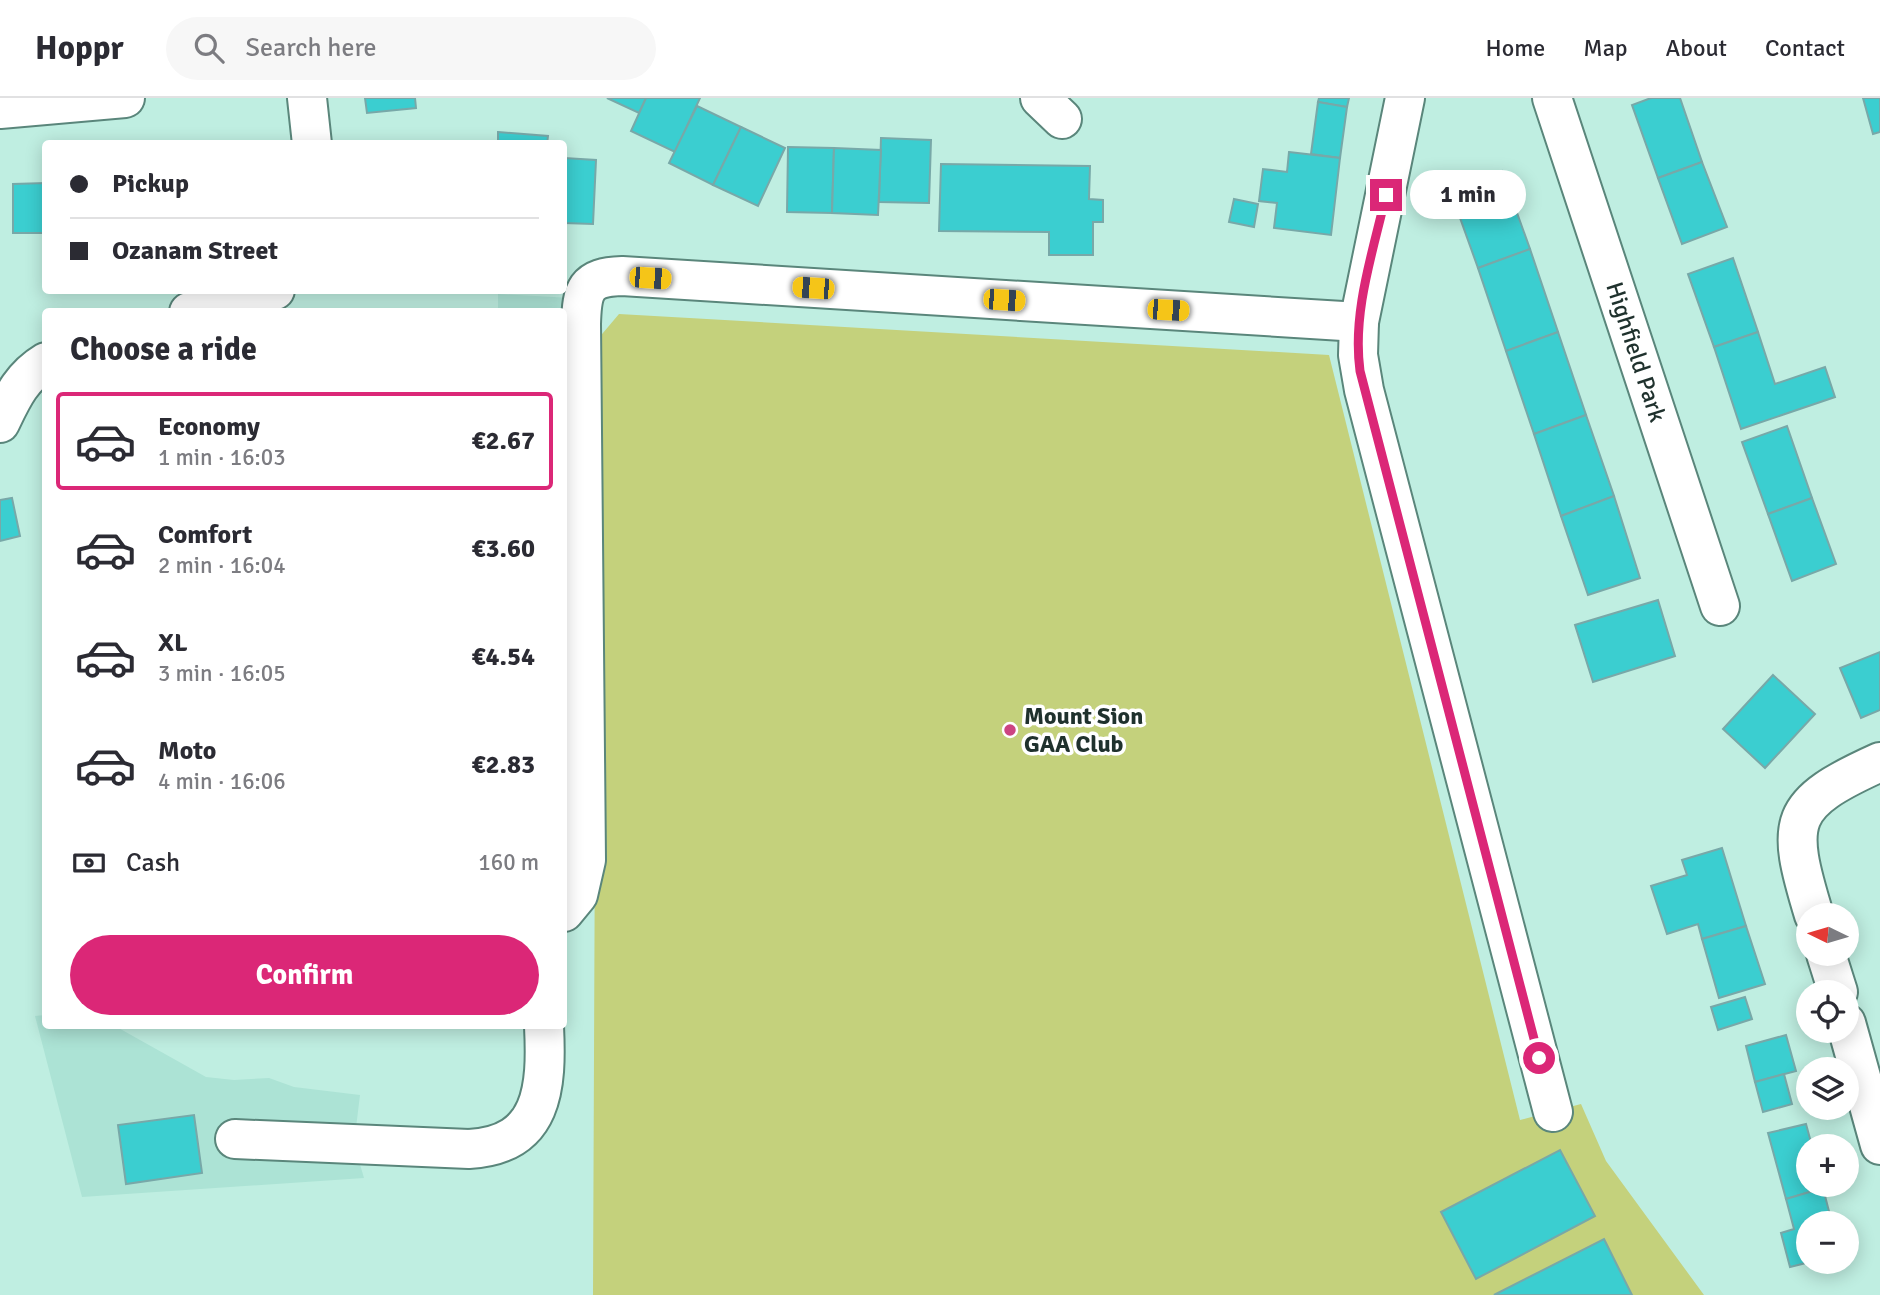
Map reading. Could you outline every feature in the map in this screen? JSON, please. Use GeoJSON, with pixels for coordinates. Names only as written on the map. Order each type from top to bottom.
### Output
{"type":"FeatureCollection","features":[{"type":"Feature","properties":{"kind":"street"},"geometry":{"type":"LineString","coordinates":[[0,109],[125,98]]}},
{"type":"Feature","properties":{"kind":"street"},"geometry":{"type":"LineString","coordinates":[[307,98],[312,140]]}},
{"type":"Feature","properties":{"kind":"street"},"geometry":{"type":"LineString","coordinates":[[1405,98],[1359,322],[1357,348],[1364,390],[1553,1112]]}},
{"type":"Feature","properties":{"kind":"street","name":"Highfield Park"},"geometry":{"type":"LineString","coordinates":[[1552,98],[1720,606]]}},
{"type":"Feature","properties":{"kind":"street"},"geometry":{"type":"LineString","coordinates":[[567,908],[578,895],[586,860],[581,324],[583,298],[577,279],[622,276],[1359,322]]}},
{"type":"Feature","properties":{"kind":"street"},"geometry":{"type":"LineString","coordinates":[[205,308],[259,294]]}},
{"type":"Feature","properties":{"kind":"street"},"geometry":{"type":"LineString","coordinates":[[0,423],[19,384],[42,364]]}},
{"type":"Feature","properties":{"kind":"street"},"geometry":{"type":"LineString","coordinates":[[1811,903],[1797,849],[1799,823],[1804,812],[1828,789],[1880,762]]}},
{"type":"Feature","properties":{"kind":"street"},"geometry":{"type":"LineString","coordinates":[[235,1139],[469,1149],[503,1143],[519,1134],[531,1119],[540,1098],[545,1062],[544,1029]]}},
{"type":"Feature","properties":{"kind":"street"},"geometry":{"type":"LineString","coordinates":[[1852,1043],[1880,1145]]}},
{"type":"Feature","properties":{"kind":"shaded area"},"geometry":{"type":"Polygon","coordinates":[[[498,294],[572,298],[566,308],[498,308],[498,294]]]}},
{"type":"Feature","properties":{"kind":"shaded area"},"geometry":{"type":"Polygon","coordinates":[[[42,1015],[42,1029],[120,1029],[206,1077],[234,1080],[269,1078],[294,1087],[360,1095],[354,1144],[364,1178],[82,1197],[35,1016],[42,1015]]]}},
{"type":"Feature","properties":{"kind":"green space","name":"Mount Sion GAA Club"},"geometry":{"type":"Polygon","coordinates":[[[619,314],[1329,355],[1520,1120],[1581,1104],[1606,1161],[1704,1295],[593,1295],[597,340],[619,314]]]}},
{"type":"Feature","properties":{"kind":"building"},"geometry":{"type":"Polygon","coordinates":[[[365,98],[415,98],[416,108],[367,113],[365,98]]]}},
{"type":"Feature","properties":{"kind":"building"},"geometry":{"type":"Polygon","coordinates":[[[607,98],[646,98],[639,113],[607,98]]]}},
{"type":"Feature","properties":{"kind":"building"},"geometry":{"type":"Polygon","coordinates":[[[646,98],[700,98],[675,152],[631,131],[646,98]]]}},
{"type":"Feature","properties":{"kind":"building"},"geometry":{"type":"Polygon","coordinates":[[[1319,98],[1349,98],[1347,107],[1318,102],[1319,98]]]}},
{"type":"Feature","properties":{"kind":"building"},"geometry":{"type":"Polygon","coordinates":[[[1651,98],[1680,98],[1702,162],[1658,178],[1632,105],[1651,98]]]}},
{"type":"Feature","properties":{"kind":"building"},"geometry":{"type":"Polygon","coordinates":[[[1863,98],[1880,98],[1880,132],[1873,134],[1863,98]]]}},
{"type":"Feature","properties":{"kind":"building"},"geometry":{"type":"Polygon","coordinates":[[[1318,102],[1347,107],[1340,158],[1311,154],[1318,102]]]}},
{"type":"Feature","properties":{"kind":"building"},"geometry":{"type":"Polygon","coordinates":[[[697,106],[741,127],[713,185],[669,163],[697,106]]]}},
{"type":"Feature","properties":{"kind":"building"},"geometry":{"type":"Polygon","coordinates":[[[741,127],[785,148],[758,206],[713,185],[741,127]]]}},
{"type":"Feature","properties":{"kind":"building"},"geometry":{"type":"Polygon","coordinates":[[[498,132],[548,136],[548,140],[498,140],[498,132]]]}},
{"type":"Feature","properties":{"kind":"building"},"geometry":{"type":"Polygon","coordinates":[[[881,138],[931,140],[929,203],[879,202],[881,138]]]}},
{"type":"Feature","properties":{"kind":"building"},"geometry":{"type":"Polygon","coordinates":[[[788,147],[834,148],[832,213],[787,212],[788,147]]]}},
{"type":"Feature","properties":{"kind":"building"},"geometry":{"type":"Polygon","coordinates":[[[834,148],[881,150],[878,215],[832,213],[834,148]]]}},
{"type":"Feature","properties":{"kind":"building"},"geometry":{"type":"Polygon","coordinates":[[[1289,152],[1340,158],[1331,235],[1274,228],[1277,203],[1259,201],[1263,169],[1287,172],[1289,152]]]}},
{"type":"Feature","properties":{"kind":"building"},"geometry":{"type":"Polygon","coordinates":[[[567,158],[596,160],[593,224],[567,223],[567,158]]]}},
{"type":"Feature","properties":{"kind":"building"},"geometry":{"type":"Polygon","coordinates":[[[1702,162],[1727,227],[1682,244],[1658,178],[1702,162]]]}},
{"type":"Feature","properties":{"kind":"building"},"geometry":{"type":"Polygon","coordinates":[[[941,164],[1090,166],[1089,199],[1103,200],[1103,222],[1093,222],[1093,255],[1049,255],[1049,232],[939,231],[941,164]]]}},
{"type":"Feature","properties":{"kind":"building"},"geometry":{"type":"Polygon","coordinates":[[[1502,171],[1530,249],[1478,268],[1450,190],[1502,171]]]}},
{"type":"Feature","properties":{"kind":"building"},"geometry":{"type":"Polygon","coordinates":[[[42,183],[42,233],[13,233],[13,184],[42,183]]]}},
{"type":"Feature","properties":{"kind":"building"},"geometry":{"type":"Polygon","coordinates":[[[1234,199],[1258,204],[1254,227],[1229,222],[1234,199]]]}},
{"type":"Feature","properties":{"kind":"building"},"geometry":{"type":"Polygon","coordinates":[[[1530,249],[1558,332],[1506,351],[1478,268],[1530,249]]]}},
{"type":"Feature","properties":{"kind":"building"},"geometry":{"type":"Polygon","coordinates":[[[1733,258],[1758,332],[1714,347],[1688,274],[1733,258]]]}},
{"type":"Feature","properties":{"kind":"building"},"geometry":{"type":"Polygon","coordinates":[[[1558,332],[1586,415],[1534,434],[1506,351],[1558,332]]]}},
{"type":"Feature","properties":{"kind":"building"},"geometry":{"type":"Polygon","coordinates":[[[1758,332],[1775,384],[1825,367],[1835,397],[1741,429],[1714,347],[1758,332]]]}},
{"type":"Feature","properties":{"kind":"building"},"geometry":{"type":"Polygon","coordinates":[[[1586,415],[1614,496],[1561,516],[1534,434],[1586,415]]]}},
{"type":"Feature","properties":{"kind":"building"},"geometry":{"type":"Polygon","coordinates":[[[1787,426],[1812,498],[1768,514],[1742,442],[1787,426]]]}},
{"type":"Feature","properties":{"kind":"building"},"geometry":{"type":"Polygon","coordinates":[[[1614,496],[1640,578],[1588,595],[1561,516],[1614,496]]]}},
{"type":"Feature","properties":{"kind":"building"},"geometry":{"type":"Polygon","coordinates":[[[12,498],[20,536],[0,541],[0,500],[12,498]]]}},
{"type":"Feature","properties":{"kind":"building"},"geometry":{"type":"Polygon","coordinates":[[[1812,498],[1836,564],[1792,581],[1768,514],[1812,498]]]}},
{"type":"Feature","properties":{"kind":"building"},"geometry":{"type":"Polygon","coordinates":[[[1658,600],[1675,656],[1593,682],[1575,625],[1658,600]]]}},
{"type":"Feature","properties":{"kind":"building"},"geometry":{"type":"Polygon","coordinates":[[[1880,652],[1880,710],[1861,718],[1840,668],[1880,652]]]}},
{"type":"Feature","properties":{"kind":"building"},"geometry":{"type":"Polygon","coordinates":[[[1773,675],[1815,714],[1765,768],[1723,729],[1773,675]]]}},
{"type":"Feature","properties":{"kind":"building"},"geometry":{"type":"Polygon","coordinates":[[[1722,848],[1746,926],[1702,939],[1698,924],[1667,934],[1651,886],[1687,875],[1682,860],[1722,848]]]}},
{"type":"Feature","properties":{"kind":"building"},"geometry":{"type":"Polygon","coordinates":[[[1746,926],[1765,984],[1719,998],[1702,939],[1746,926]]]}},
{"type":"Feature","properties":{"kind":"building"},"geometry":{"type":"Polygon","coordinates":[[[1745,997],[1752,1019],[1718,1030],[1711,1007],[1745,997]]]}},
{"type":"Feature","properties":{"kind":"building"},"geometry":{"type":"Polygon","coordinates":[[[1786,1035],[1796,1071],[1755,1082],[1746,1046],[1786,1035]]]}},
{"type":"Feature","properties":{"kind":"building"},"geometry":{"type":"Polygon","coordinates":[[[1784,1074],[1792,1104],[1763,1112],[1755,1082],[1784,1074]]]}},
{"type":"Feature","properties":{"kind":"building"},"geometry":{"type":"Polygon","coordinates":[[[194,1115],[202,1173],[126,1184],[118,1125],[194,1115]]]}},
{"type":"Feature","properties":{"kind":"building"},"geometry":{"type":"Polygon","coordinates":[[[1806,1124],[1809,1134],[1796,1134],[1796,1196],[1786,1199],[1768,1133],[1806,1124]]]}},
{"type":"Feature","properties":{"kind":"building"},"geometry":{"type":"Polygon","coordinates":[[[1560,1150],[1595,1216],[1476,1279],[1441,1212],[1560,1150]]]}},
{"type":"Feature","properties":{"kind":"building"},"geometry":{"type":"Polygon","coordinates":[[[1796,1196],[1825,1197],[1829,1211],[1796,1211],[1796,1266],[1790,1267],[1781,1233],[1794,1229],[1786,1199],[1796,1196]]]}},
{"type":"Feature","properties":{"kind":"building"},"geometry":{"type":"Polygon","coordinates":[[[1604,1239],[1632,1295],[1494,1295],[1604,1239]]]}},
{"type":"Feature","properties":{"kind":"place","name":"Mount Sion GAA Club"},"geometry":{"type":"Point","coordinates":[1010,730]}},
{"type":"Feature","properties":{"kind":"route"},"geometry":{"type":"LineString","coordinates":[[1386,195],[1363,298],[1357,340],[1360,371],[1539,1058]]}}]}
